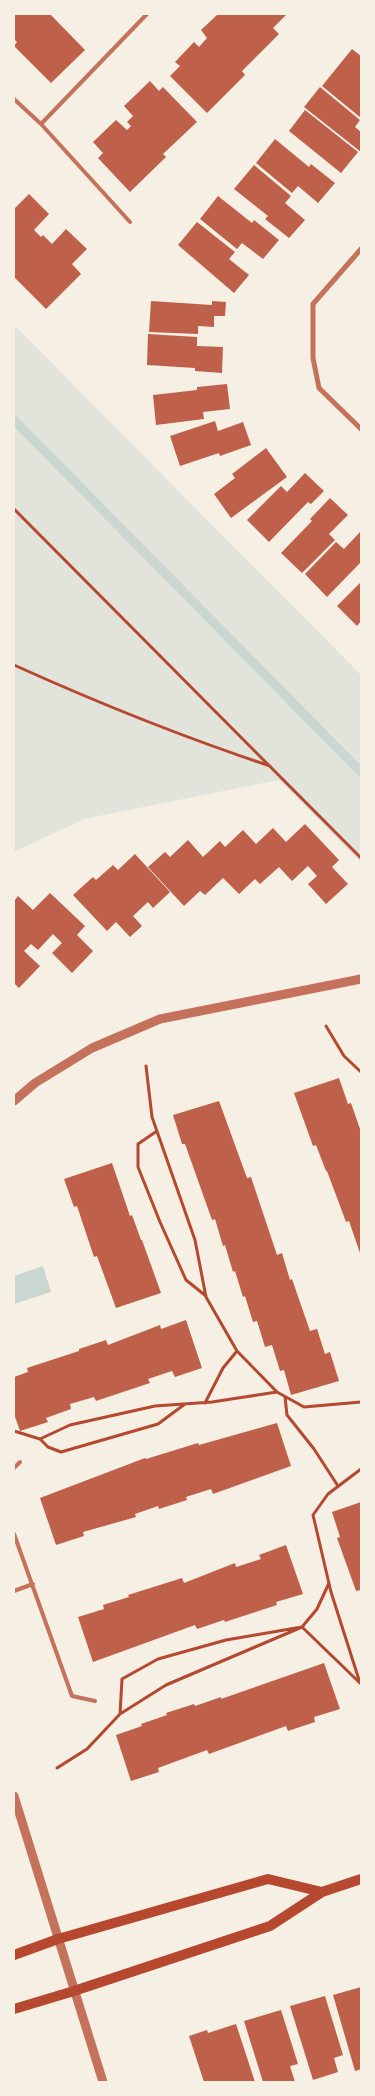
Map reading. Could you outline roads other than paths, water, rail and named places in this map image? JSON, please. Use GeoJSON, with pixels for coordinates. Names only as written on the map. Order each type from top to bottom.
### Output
{"type":"FeatureCollection","features":[{"type":"Feature","properties":{"kind":"main road"},"geometry":{"type":"LineString","coordinates":[[14,1955],[58,1939],[268,1879],[322,1892]]}},
{"type":"Feature","properties":{"kind":"main road"},"geometry":{"type":"LineString","coordinates":[[14,2009],[270,1926],[322,1892],[361,1879]]}},
{"type":"Feature","properties":{"kind":"street"},"geometry":{"type":"LineString","coordinates":[[361,249],[313,304],[313,358],[319,388],[361,429]]}},
{"type":"Feature","properties":{"kind":"street"},"geometry":{"type":"LineString","coordinates":[[14,1101],[35,1083],[92,1048],[160,1019],[361,979]]}},
{"type":"Feature","properties":{"kind":"street"},"geometry":{"type":"LineString","coordinates":[[14,1796],[103,2082]]}},
{"type":"Feature","properties":{"kind":"lane"},"geometry":{"type":"LineString","coordinates":[[41,124],[147,14]]}},
{"type":"Feature","properties":{"kind":"lane"},"geometry":{"type":"LineString","coordinates":[[14,99],[41,124],[130,222]]}},
{"type":"Feature","properties":{"kind":"lane"},"geometry":{"type":"LineString","coordinates":[[14,1468],[20,1462]]}},
{"type":"Feature","properties":{"kind":"lane"},"geometry":{"type":"LineString","coordinates":[[14,1534],[72,1696],[95,1701]]}},
{"type":"Feature","properties":{"kind":"lane"},"geometry":{"type":"LineString","coordinates":[[14,1591],[33,1584]]}},
{"type":"Feature","properties":{"kind":"waterway"},"geometry":{"type":"LineString","coordinates":[[14,420],[361,772]]}}]}
